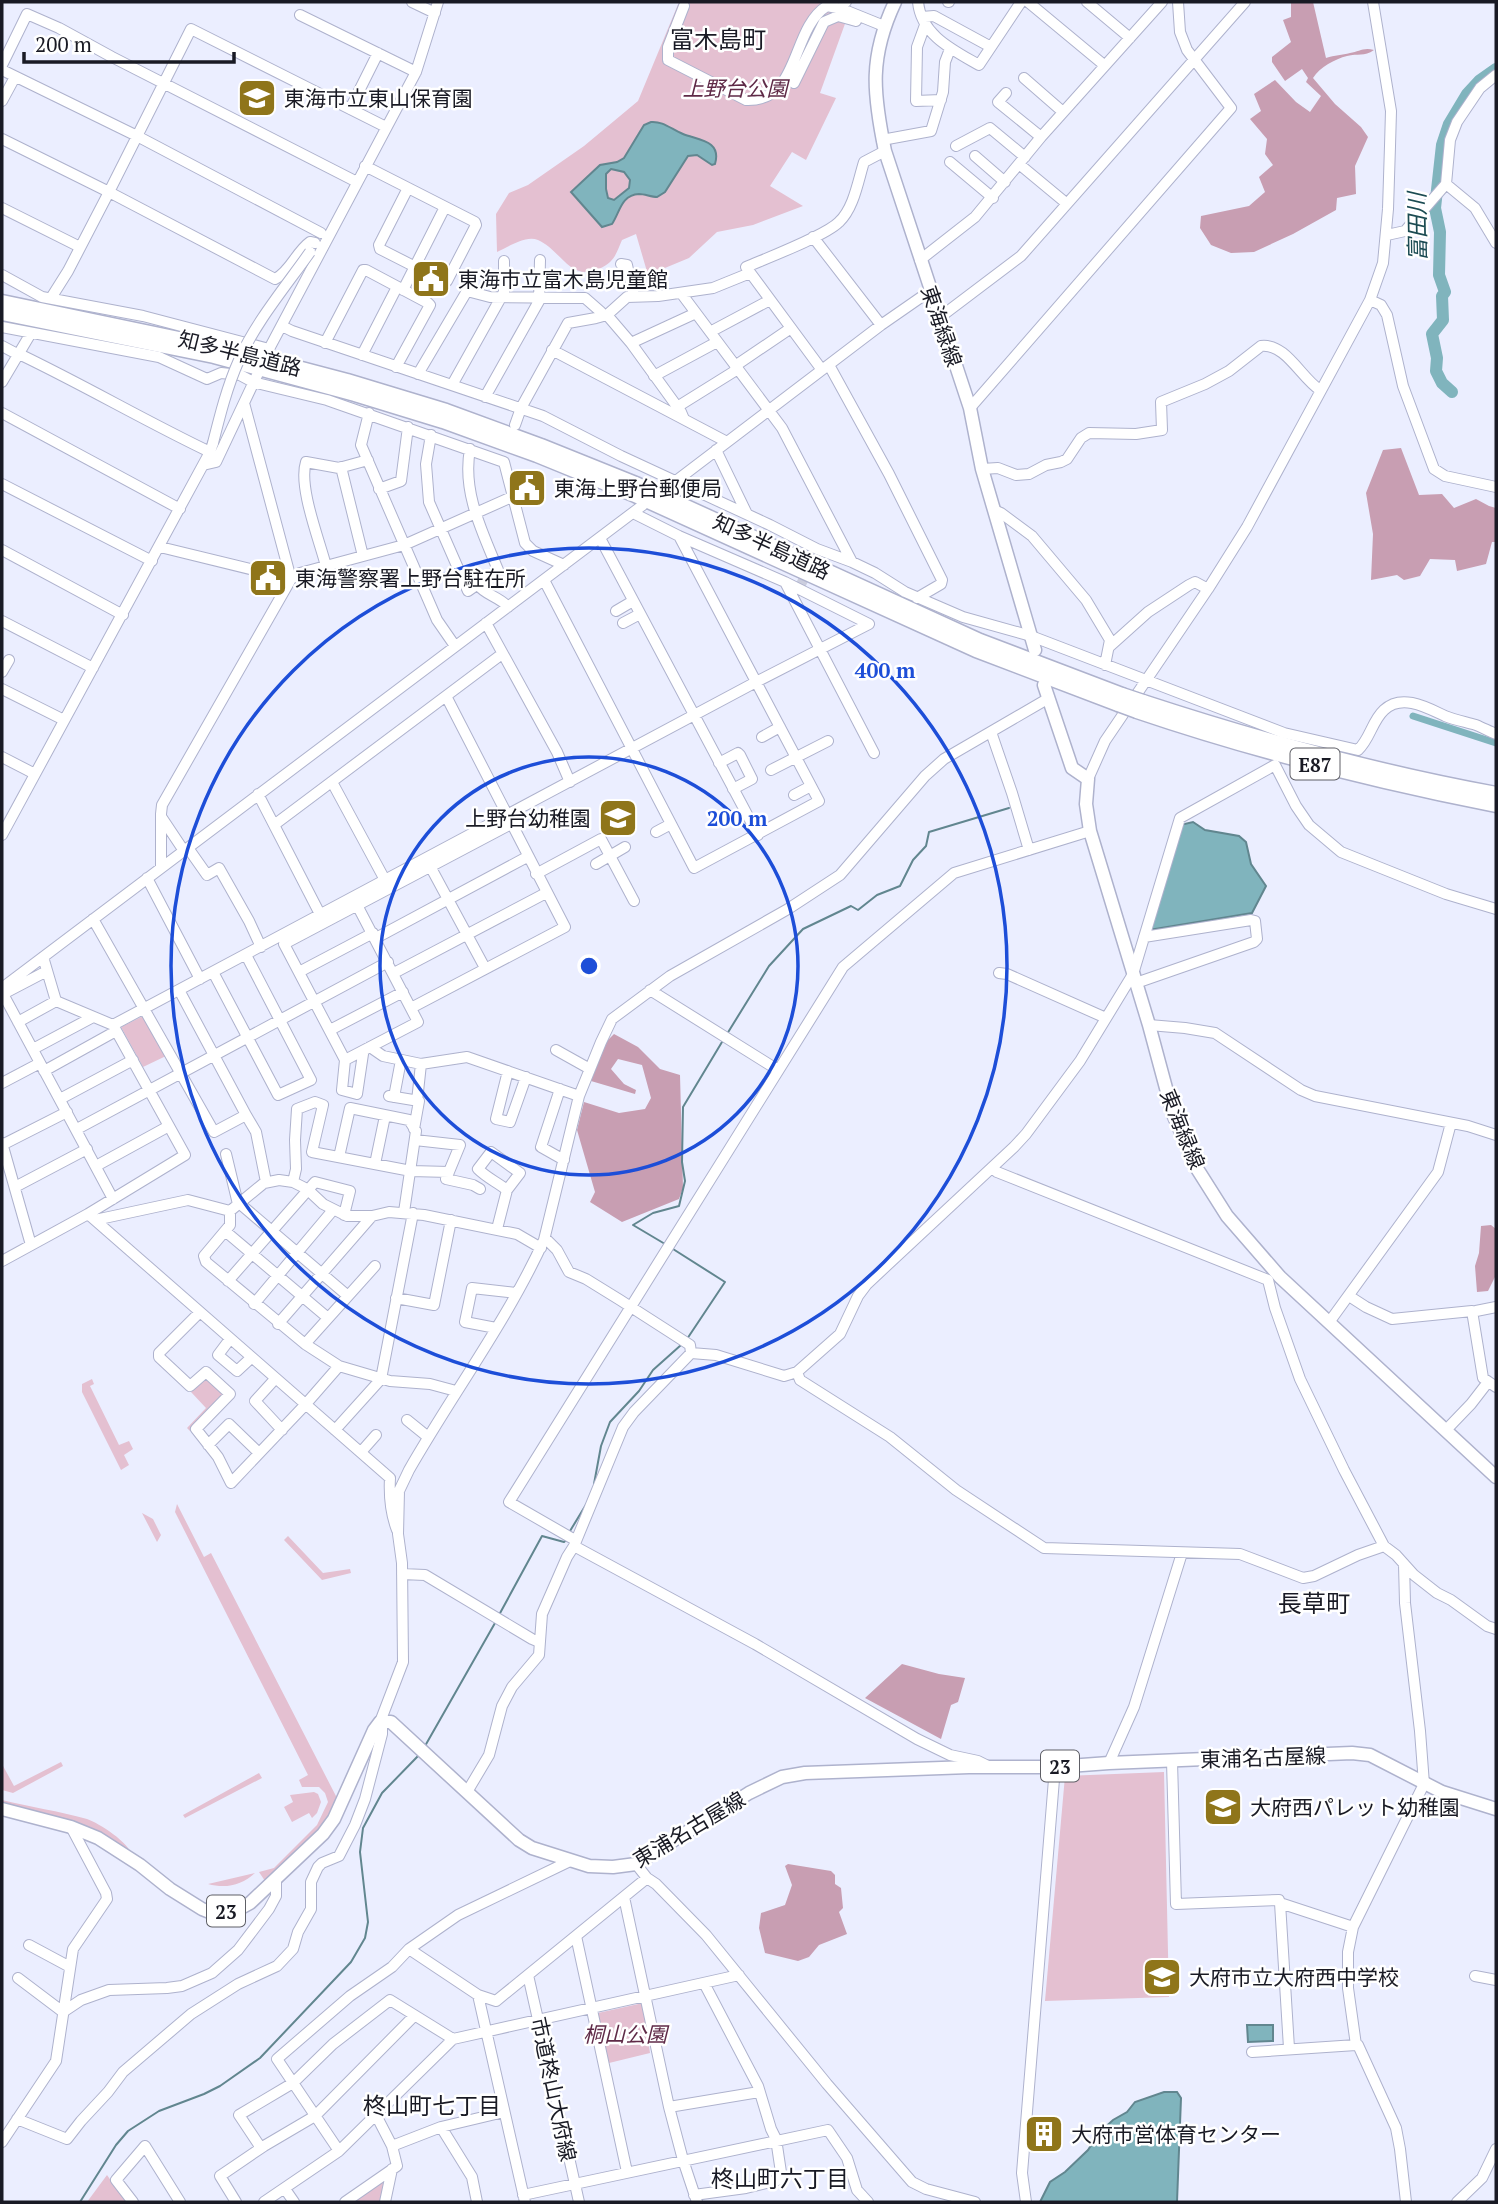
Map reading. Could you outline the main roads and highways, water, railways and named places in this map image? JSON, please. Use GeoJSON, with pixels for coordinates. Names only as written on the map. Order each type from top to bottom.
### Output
{"type":"FeatureCollection","features":[{"type":"Feature","properties":{"kind":"highway","name":"知多半島道路"},"geometry":{"type":"LineString","coordinates":[[2,302],[222,348],[446,411],[638,485],[968,635],[1120,700]]}},
{"type":"Feature","properties":{"kind":"highway","name":"知多半島道路"},"geometry":{"type":"LineString","coordinates":[[2,313],[235,362],[355,394],[455,425],[635,495],[976,650],[1140,706],[1395,774],[1496,794]]}},
{"type":"Feature","properties":{"kind":"highway","name":"知多半島道路"},"geometry":{"type":"LineString","coordinates":[[1140,706],[1296,759],[1496,805]]}},
{"type":"Feature","properties":{"kind":"main road","name":"東海緑線"},"geometry":{"type":"LineString","coordinates":[[895,2],[883,29],[875,64],[877,119],[920,260],[970,408],[982,469],[1035,650]]}},
{"type":"Feature","properties":{"kind":"main road","name":"東海緑線"},"geometry":{"type":"LineString","coordinates":[[1044,685],[1072,768],[1088,779],[1086,804],[1090,831],[1173,1114],[1196,1167],[1227,1216],[1273,1276],[1330,1321],[1496,1477]]}},
{"type":"Feature","properties":{"kind":"main road","name":"東浦名古屋線"},"geometry":{"type":"LineString","coordinates":[[2,1809],[71,1827],[98,1838],[186,1900],[212,1913],[239,1909],[250,1903],[323,1834],[334,1819],[379,1723],[391,1722],[519,1840],[532,1848],[589,1866],[636,1864],[749,1793],[782,1777],[805,1773],[988,1766],[1055,1767],[1352,1754],[1370,1755],[1423,1784],[1496,1809]]}},
{"type":"Feature","properties":{"kind":"water"},"geometry":{"type":"Polygon","coordinates":[[[659,123],[707,142],[715,150],[715,164],[712,165],[697,155],[688,156],[665,192],[657,197],[639,194],[628,197],[612,224],[602,227],[571,192],[600,165],[624,158],[644,125],[659,123]],[[611,169],[606,174],[608,198],[614,200],[629,188],[630,180],[624,172],[611,169]]]}},
{"type":"Feature","properties":{"kind":"water"},"geometry":{"type":"Polygon","coordinates":[[[1193,822],[1205,830],[1239,836],[1246,842],[1251,864],[1266,886],[1252,913],[1149,930],[1180,825],[1193,822]]]}},
{"type":"Feature","properties":{"kind":"water"},"geometry":{"type":"Polygon","coordinates":[[[1247,2025],[1273,2025],[1273,2041],[1248,2042],[1247,2025]]]}},
{"type":"Feature","properties":{"kind":"water"},"geometry":{"type":"Polygon","coordinates":[[[1164,2092],[1177,2092],[1181,2098],[1177,2202],[1040,2202],[1050,2182],[1088,2150],[1099,2133],[1113,2120],[1127,2112],[1135,2102],[1164,2092]]]}},
{"type":"Feature","properties":{"kind":"waterway","name":"富田川"},"geometry":{"type":"LineString","coordinates":[[1452,392],[1442,383],[1436,371],[1437,358],[1432,334],[1443,320],[1442,296],[1445,292],[1439,275],[1440,232],[1435,208],[1442,145],[1449,124],[1467,94],[1496,69]]}},
{"type":"Feature","properties":{"kind":"waterway"},"geometry":{"type":"LineString","coordinates":[[1413,716],[1496,743]]}},
{"type":"Feature","properties":{"kind":"waterway"},"geometry":{"type":"LineString","coordinates":[[727,1034],[769,966],[803,929],[851,906],[858,910],[877,895],[900,886],[913,860],[926,846],[929,832],[1009,808]]}},
{"type":"Feature","properties":{"kind":"waterway"},"geometry":{"type":"LineString","coordinates":[[665,1244],[633,1225],[653,1213],[679,1206],[685,1181],[682,1162],[683,1107],[722,1042]]}},
{"type":"Feature","properties":{"kind":"waterway"},"geometry":{"type":"LineString","coordinates":[[673,1249],[725,1282],[687,1339]]}},
{"type":"Feature","properties":{"kind":"waterway"},"geometry":{"type":"LineString","coordinates":[[594,1484],[601,1446],[610,1422],[639,1391],[653,1370],[681,1345]]}},
{"type":"Feature","properties":{"kind":"waterway"},"geometry":{"type":"LineString","coordinates":[[570,1531],[587,1503]]}},
{"type":"Feature","properties":{"kind":"waterway"},"geometry":{"type":"LineString","coordinates":[[499,1615],[542,1536],[564,1542],[567,1539]]}},
{"type":"Feature","properties":{"kind":"waterway"},"geometry":{"type":"LineString","coordinates":[[425,1746],[495,1623]]}},
{"type":"Feature","properties":{"kind":"waterway"},"geometry":{"type":"LineString","coordinates":[[80,2202],[116,2145],[128,2131],[159,2111],[220,2086],[260,2058],[351,1962],[365,1938],[368,1922],[360,1852],[363,1828],[382,1793],[418,1756]]}},
{"type":"Feature","properties":{"kind":"tunnel"},"geometry":{"type":"LineString","coordinates":[[799,589],[817,549]]}},
{"type":"Feature","properties":{"kind":"place","name":"東海市立東山保育園"},"geometry":{"type":"Point","coordinates":[257,98]}},
{"type":"Feature","properties":{"kind":"place","name":"東海市立富木島児童館"},"geometry":{"type":"Point","coordinates":[431,279]}},
{"type":"Feature","properties":{"kind":"place","name":"東海上野台郵便局"},"geometry":{"type":"Point","coordinates":[527,488]}},
{"type":"Feature","properties":{"kind":"place","name":"東海警察署上野台駐在所"},"geometry":{"type":"Point","coordinates":[268,578]}},
{"type":"Feature","properties":{"kind":"place","name":"上野台幼稚園"},"geometry":{"type":"Point","coordinates":[618,818]}},
{"type":"Feature","properties":{"kind":"place","name":"大府西パレット幼稚園"},"geometry":{"type":"Point","coordinates":[1223,1807]}},
{"type":"Feature","properties":{"kind":"place","name":"大府市立大府西中学校"},"geometry":{"type":"Point","coordinates":[1162,1977]}},
{"type":"Feature","properties":{"kind":"place","name":"大府市営体育センター"},"geometry":{"type":"Point","coordinates":[1044,2134]}},
{"type":"Feature","properties":{"kind":"district","name":"富木島町"},"geometry":{"type":"Point","coordinates":[718,39]}},
{"type":"Feature","properties":{"kind":"district","name":"長草町"},"geometry":{"type":"Point","coordinates":[1314,1603]}},
{"type":"Feature","properties":{"kind":"district","name":"柊山町七丁目"},"geometry":{"type":"Point","coordinates":[432,2105]}},
{"type":"Feature","properties":{"kind":"district","name":"柊山町六丁目"},"geometry":{"type":"Point","coordinates":[780,2178]}},
{"type":"Feature","properties":{"kind":"park label","name":"上野台公園"},"geometry":{"type":"Point","coordinates":[735,88]}},
{"type":"Feature","properties":{"kind":"park label","name":"桐山公園"},"geometry":{"type":"Point","coordinates":[625,2034]}}]}
